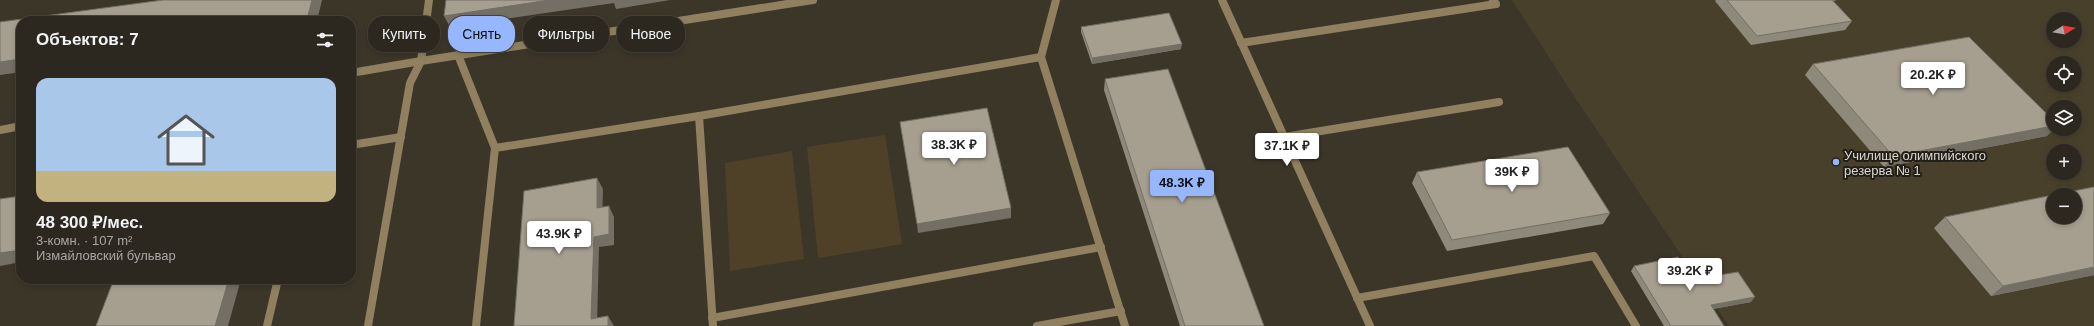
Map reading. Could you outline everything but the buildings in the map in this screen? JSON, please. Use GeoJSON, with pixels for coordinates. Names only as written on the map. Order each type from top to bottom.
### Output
{"type":"FeatureCollection","features":[{"type":"Feature","properties":{"kind":"street"},"geometry":{"type":"LineString","coordinates":[[368,326],[410,84],[421,61],[430,0]]}},
{"type":"Feature","properties":{"kind":"street"},"geometry":{"type":"LineString","coordinates":[[356,72],[813,0]]}},
{"type":"Feature","properties":{"kind":"street"},"geometry":{"type":"LineString","coordinates":[[1056,0],[1041,57],[1125,326]]}},
{"type":"Feature","properties":{"kind":"street"},"geometry":{"type":"LineString","coordinates":[[1222,0],[1370,326]]}},
{"type":"Feature","properties":{"kind":"street"},"geometry":{"type":"LineString","coordinates":[[1241,42],[1496,4],[1493,0]]}},
{"type":"Feature","properties":{"kind":"street"},"geometry":{"type":"LineString","coordinates":[[458,55],[495,148],[476,326]]}},
{"type":"Feature","properties":{"kind":"street"},"geometry":{"type":"LineString","coordinates":[[495,148],[699,116],[1041,57]]}},
{"type":"Feature","properties":{"kind":"street"},"geometry":{"type":"LineString","coordinates":[[1284,137],[1499,102]]}},
{"type":"Feature","properties":{"kind":"street"},"geometry":{"type":"LineString","coordinates":[[699,116],[713,322],[1100,247]]}},
{"type":"Feature","properties":{"kind":"street"},"geometry":{"type":"LineString","coordinates":[[0,130],[16,127]]}},
{"type":"Feature","properties":{"kind":"street"},"geometry":{"type":"LineString","coordinates":[[356,144],[401,138]]}},
{"type":"Feature","properties":{"kind":"street"},"geometry":{"type":"LineString","coordinates":[[1357,298],[1594,256],[1636,326]]}},
{"type":"Feature","properties":{"kind":"street"},"geometry":{"type":"LineString","coordinates":[[267,326],[277,284]]}},
{"type":"Feature","properties":{"kind":"street"},"geometry":{"type":"LineString","coordinates":[[1037,326],[1121,311]]}},
{"type":"Feature","properties":{"kind":"shaded area","name":"Училище олимпийского резерва № 1"},"geometry":{"type":"Polygon","coordinates":[[[1512,0],[2094,0],[2094,326],[1729,326],[1576,99],[1512,0]]]}},
{"type":"Feature","properties":{"kind":"shaded area"},"geometry":{"type":"Polygon","coordinates":[[[885,135],[902,244],[818,258],[807,147],[885,135]]]}},
{"type":"Feature","properties":{"kind":"shaded area"},"geometry":{"type":"Polygon","coordinates":[[[792,151],[804,259],[730,271],[725,163],[792,151]]]}},
{"type":"Feature","properties":{"kind":"place","name":"Училище олимпийского резерва № 1"},"geometry":{"type":"Point","coordinates":[1836,162]}}]}
